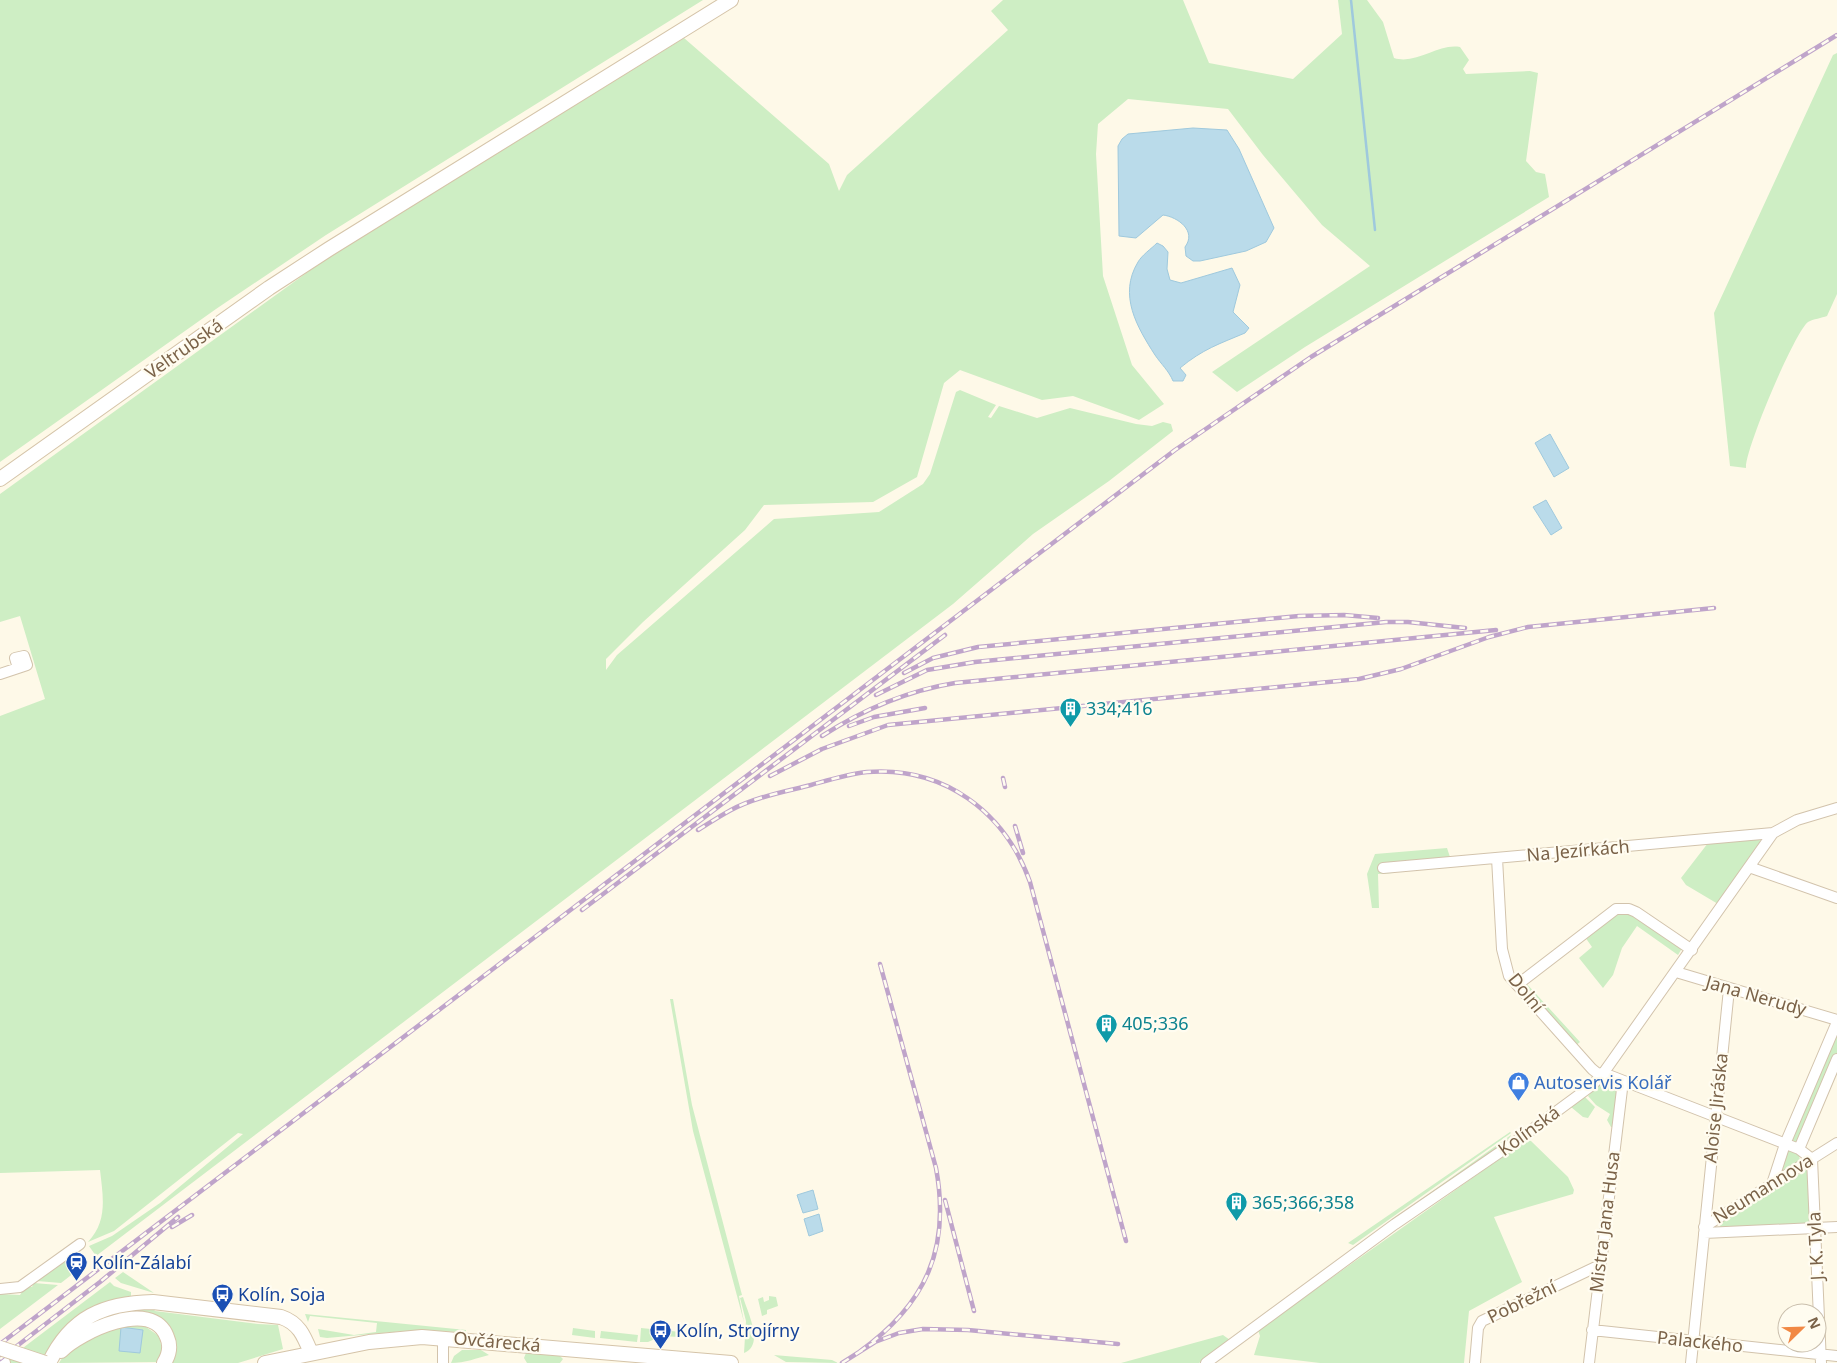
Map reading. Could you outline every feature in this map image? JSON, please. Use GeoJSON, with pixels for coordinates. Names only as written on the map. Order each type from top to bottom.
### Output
{"type":"FeatureCollection","features":[{"type":"Feature","properties":{"kind":"main road","name":"Veltrubská"},"geometry":{"type":"LineString","coordinates":[[0,479],[269,288],[370,223],[731,0]]}},
{"type":"Feature","properties":{"kind":"main road"},"geometry":{"type":"LineString","coordinates":[[49,1363],[64,1336],[100,1310],[134,1303],[153,1302],[281,1317],[295,1323],[311,1353]]}},
{"type":"Feature","properties":{"kind":"main road"},"geometry":{"type":"LineString","coordinates":[[49,1363],[66,1346],[85,1333],[112,1322],[135,1320],[154,1323],[166,1334],[169,1348],[164,1363]]}},
{"type":"Feature","properties":{"kind":"main road","name":"Ovčárecká"},"geometry":{"type":"LineString","coordinates":[[265,1363],[398,1338],[444,1338],[731,1363]]}},
{"type":"Feature","properties":{"kind":"main road"},"geometry":{"type":"LineString","coordinates":[[0,1348],[45,1363]]}},
{"type":"Feature","properties":{"kind":"main road"},"geometry":{"type":"LineString","coordinates":[[0,1359],[3,1363]]}},
{"type":"Feature","properties":{"kind":"street"},"geometry":{"type":"LineString","coordinates":[[0,674],[18,668]]}},
{"type":"Feature","properties":{"kind":"street","name":"Kolínská"},"geometry":{"type":"LineString","coordinates":[[1206,1363],[1395,1224],[1530,1131],[1591,1086],[1602,1075],[1692,950],[1773,833],[1797,820],[1837,808]]}},
{"type":"Feature","properties":{"kind":"street","name":"Na Jezírkách"},"geometry":{"type":"LineString","coordinates":[[1383,868],[1773,833]]}},
{"type":"Feature","properties":{"kind":"street","name":"Dolní"},"geometry":{"type":"LineString","coordinates":[[1497,858],[1502,949],[1509,976],[1592,1068],[1602,1075]]}},
{"type":"Feature","properties":{"kind":"street"},"geometry":{"type":"LineString","coordinates":[[1750,867],[1837,898]]}},
{"type":"Feature","properties":{"kind":"street"},"geometry":{"type":"LineString","coordinates":[[1517,985],[1616,909],[1629,909],[1636,912],[1692,950]]}},
{"type":"Feature","properties":{"kind":"street","name":"Jana Nerudy"},"geometry":{"type":"LineString","coordinates":[[1676,972],[1837,1021]]}},
{"type":"Feature","properties":{"kind":"street","name":"Aloise Jiráska"},"geometry":{"type":"LineString","coordinates":[[1704,1230],[1730,989]]}},
{"type":"Feature","properties":{"kind":"street"},"geometry":{"type":"LineString","coordinates":[[1772,1184],[1785,1144],[1837,1021]]}},
{"type":"Feature","properties":{"kind":"street"},"geometry":{"type":"LineString","coordinates":[[1799,1149],[1837,1060]]}},
{"type":"Feature","properties":{"kind":"street"},"geometry":{"type":"LineString","coordinates":[[1602,1075],[1623,1080],[1715,1115],[1799,1149],[1812,1159]]}},
{"type":"Feature","properties":{"kind":"street","name":"Mistra Jana Husa"},"geometry":{"type":"LineString","coordinates":[[1589,1363],[1623,1080]]}},
{"type":"Feature","properties":{"kind":"street","name":"Neumannova"},"geometry":{"type":"LineString","coordinates":[[1691,1363],[1704,1230],[1837,1143]]}},
{"type":"Feature","properties":{"kind":"street","name":"J. K. Tyla"},"geometry":{"type":"LineString","coordinates":[[1812,1159],[1822,1359]]}},
{"type":"Feature","properties":{"kind":"street"},"geometry":{"type":"LineString","coordinates":[[1704,1230],[1815,1229],[1837,1227]]}},
{"type":"Feature","properties":{"kind":"street"},"geometry":{"type":"LineString","coordinates":[[0,1289],[20,1287],[80,1244]]}},
{"type":"Feature","properties":{"kind":"street","name":"Pobřežní"},"geometry":{"type":"LineString","coordinates":[[1475,1363],[1478,1328],[1482,1321],[1600,1265]]}},
{"type":"Feature","properties":{"kind":"street","name":"Palackého"},"geometry":{"type":"LineString","coordinates":[[1592,1330],[1694,1341],[1822,1359],[1837,1356]]}},
{"type":"Feature","properties":{"kind":"street"},"geometry":{"type":"LineString","coordinates":[[443,1363],[444,1338]]}},
{"type":"Feature","properties":{"kind":"green space"},"geometry":{"type":"Polygon","coordinates":[[[0,0],[703,0],[326,235],[216,309],[0,462],[0,0]]]}},
{"type":"Feature","properties":{"kind":"green space"},"geometry":{"type":"Polygon","coordinates":[[[1003,0],[1183,0],[1209,63],[1293,79],[1342,34],[1338,0],[1367,0],[1383,22],[1394,58],[1411,59],[1444,48],[1460,47],[1469,60],[1463,69],[1466,74],[1530,71],[1538,73],[1526,161],[1536,172],[1545,174],[1549,197],[1305,347],[1237,392],[1212,372],[1370,266],[1322,225],[1263,155],[1228,109],[1128,99],[1098,124],[1096,154],[1103,276],[1132,365],[1164,404],[1139,420],[1073,396],[1042,400],[960,370],[944,383],[917,477],[873,502],[764,505],[745,530],[643,622],[606,659],[606,670],[617,655],[774,519],[879,512],[923,484],[930,474],[956,392],[960,390],[996,405],[988,417],[991,418],[999,406],[1037,418],[1070,408],[1136,424],[1152,426],[1163,422],[1171,424],[1173,431],[1109,481],[1033,534],[953,604],[96,1256],[89,1246],[112,1236],[160,1203],[243,1134],[238,1133],[114,1231],[88,1242],[99,1226],[103,1208],[100,1170],[0,1173],[0,716],[45,699],[20,616],[0,622],[0,494],[330,256],[684,38],[829,164],[839,191],[847,175],[1008,30],[991,11],[1003,0]]]}},
{"type":"Feature","properties":{"kind":"green space"},"geometry":{"type":"Polygon","coordinates":[[[1837,53],[1837,294],[1827,316],[1808,322],[1792,347],[1761,418],[1746,468],[1730,466],[1714,313],[1833,55],[1837,53]]]}},
{"type":"Feature","properties":{"kind":"green space"},"geometry":{"type":"Polygon","coordinates":[[[1756,838],[1761,841],[1760,846],[1718,904],[1686,885],[1681,878],[1708,843],[1756,838]]]}},
{"type":"Feature","properties":{"kind":"green space"},"geometry":{"type":"Polygon","coordinates":[[[1447,848],[1450,857],[1392,864],[1393,873],[1378,874],[1379,908],[1372,908],[1367,874],[1375,854],[1447,848]]]}},
{"type":"Feature","properties":{"kind":"green space"},"geometry":{"type":"Polygon","coordinates":[[[1630,912],[1681,947],[1681,950],[1678,955],[1637,926],[1622,948],[1613,975],[1603,988],[1579,958],[1592,947],[1585,937],[1612,913],[1630,912]]]}},
{"type":"Feature","properties":{"kind":"green space"},"geometry":{"type":"Polygon","coordinates":[[[1521,983],[1526,983],[1580,1042],[1574,1047],[1521,983]]]}},
{"type":"Feature","properties":{"kind":"green space"},"geometry":{"type":"Polygon","coordinates":[[[670,999],[673,999],[692,1105],[742,1295],[739,1296],[744,1322],[693,1131],[670,999]]]}},
{"type":"Feature","properties":{"kind":"green space"},"geometry":{"type":"Polygon","coordinates":[[[1837,1030],[1837,1054],[1798,1143],[1791,1140],[1837,1030]]]}},
{"type":"Feature","properties":{"kind":"green space"},"geometry":{"type":"Polygon","coordinates":[[[1611,1080],[1617,1084],[1613,1127],[1611,1127],[1607,1120],[1610,1114],[1596,1105],[1588,1096],[1601,1082],[1611,1080]]]}},
{"type":"Feature","properties":{"kind":"green space"},"geometry":{"type":"Polygon","coordinates":[[[1585,1097],[1595,1107],[1588,1118],[1583,1117],[1571,1107],[1585,1097]]]}},
{"type":"Feature","properties":{"kind":"green space"},"geometry":{"type":"Polygon","coordinates":[[[1510,1132],[1353,1245],[1348,1243],[1510,1132]]]}},
{"type":"Feature","properties":{"kind":"green space"},"geometry":{"type":"Polygon","coordinates":[[[1511,1135],[1509,1140],[1361,1245],[1356,1246],[1511,1135]]]}},
{"type":"Feature","properties":{"kind":"green space"},"geometry":{"type":"Polygon","coordinates":[[[1526,1140],[1531,1141],[1568,1177],[1574,1190],[1573,1194],[1494,1217],[1522,1282],[1469,1311],[1464,1363],[1320,1363],[1254,1355],[1260,1336],[1258,1330],[1526,1140]]]}},
{"type":"Feature","properties":{"kind":"green space"},"geometry":{"type":"Polygon","coordinates":[[[1788,1150],[1799,1155],[1800,1161],[1781,1172],[1788,1150]]]}},
{"type":"Feature","properties":{"kind":"green space"},"geometry":{"type":"Polygon","coordinates":[[[1808,1169],[1812,1222],[1810,1226],[1720,1230],[1720,1221],[1808,1169]]]}},
{"type":"Feature","properties":{"kind":"green space"},"geometry":{"type":"Polygon","coordinates":[[[79,1252],[88,1262],[61,1283],[37,1281],[79,1252]]]}},
{"type":"Feature","properties":{"kind":"green space"},"geometry":{"type":"Polygon","coordinates":[[[123,1272],[154,1293],[121,1283],[115,1278],[123,1272]]]}},
{"type":"Feature","properties":{"kind":"green space"},"geometry":{"type":"Polygon","coordinates":[[[110,1282],[114,1286],[131,1292],[131,1296],[90,1311],[67,1327],[57,1338],[42,1363],[3,1363],[110,1282]]]}},
{"type":"Feature","properties":{"kind":"green space"},"geometry":{"type":"Polygon","coordinates":[[[34,1283],[58,1285],[0,1329],[0,1294],[20,1295],[25,1287],[32,1287],[34,1283]]]}},
{"type":"Feature","properties":{"kind":"green space"},"geometry":{"type":"Polygon","coordinates":[[[769,1296],[776,1297],[778,1306],[767,1310],[767,1314],[762,1316],[758,1299],[763,1297],[764,1302],[769,1300],[769,1296]]]}},
{"type":"Feature","properties":{"kind":"green space"},"geometry":{"type":"Polygon","coordinates":[[[743,1297],[751,1319],[754,1335],[750,1349],[744,1353],[746,1321],[740,1298],[743,1297]]]}},
{"type":"Feature","properties":{"kind":"green space"},"geometry":{"type":"Polygon","coordinates":[[[153,1308],[155,1311],[278,1325],[283,1349],[238,1363],[173,1363],[173,1341],[163,1323],[75,1331],[104,1313],[153,1308]]]}},
{"type":"Feature","properties":{"kind":"green space"},"geometry":{"type":"Polygon","coordinates":[[[305,1314],[466,1330],[466,1332],[405,1331],[327,1338],[320,1337],[318,1329],[354,1335],[376,1332],[377,1323],[310,1316],[308,1322],[305,1314]]]}},
{"type":"Feature","properties":{"kind":"green space"},"geometry":{"type":"Polygon","coordinates":[[[135,1324],[146,1327],[159,1336],[163,1353],[158,1362],[59,1363],[64,1355],[102,1331],[135,1324]]]}},
{"type":"Feature","properties":{"kind":"green space"},"geometry":{"type":"Polygon","coordinates":[[[573,1328],[595,1331],[595,1338],[572,1335],[573,1328]]]}},
{"type":"Feature","properties":{"kind":"green space"},"geometry":{"type":"Polygon","coordinates":[[[641,1328],[681,1332],[679,1337],[662,1336],[648,1342],[640,1342],[641,1328]]]}},
{"type":"Feature","properties":{"kind":"green space"},"geometry":{"type":"Polygon","coordinates":[[[601,1331],[638,1335],[637,1342],[600,1338],[601,1331]]]}},
{"type":"Feature","properties":{"kind":"green space"},"geometry":{"type":"Polygon","coordinates":[[[1223,1335],[1230,1340],[1199,1363],[1121,1363],[1223,1335]]]}},
{"type":"Feature","properties":{"kind":"green space"},"geometry":{"type":"Polygon","coordinates":[[[462,1350],[481,1350],[489,1355],[451,1363],[454,1356],[462,1350]]]}},
{"type":"Feature","properties":{"kind":"green space"},"geometry":{"type":"Polygon","coordinates":[[[526,1353],[560,1356],[563,1359],[560,1363],[527,1363],[524,1358],[526,1353]]]}},
{"type":"Feature","properties":{"kind":"green space"},"geometry":{"type":"Polygon","coordinates":[[[774,1355],[832,1360],[838,1363],[786,1362],[774,1355]]]}},
{"type":"Feature","properties":{"kind":"water"},"geometry":{"type":"Polygon","coordinates":[[[1193,128],[1227,130],[1239,149],[1274,228],[1266,242],[1246,251],[1193,261],[1186,256],[1185,247],[1189,236],[1187,230],[1180,222],[1163,215],[1136,238],[1119,236],[1118,146],[1122,139],[1128,134],[1193,128]]]}},
{"type":"Feature","properties":{"kind":"water"},"geometry":{"type":"Polygon","coordinates":[[[1157,243],[1168,252],[1167,269],[1170,280],[1181,283],[1232,268],[1240,285],[1233,312],[1249,328],[1245,333],[1204,351],[1188,361],[1180,368],[1186,375],[1183,381],[1173,381],[1142,333],[1132,310],[1130,287],[1132,274],[1144,254],[1157,243]]]}},
{"type":"Feature","properties":{"kind":"water"},"geometry":{"type":"Polygon","coordinates":[[[1550,434],[1569,468],[1554,477],[1535,443],[1550,434]]]}},
{"type":"Feature","properties":{"kind":"water"},"geometry":{"type":"Polygon","coordinates":[[[1546,500],[1562,528],[1551,535],[1533,507],[1546,500]]]}},
{"type":"Feature","properties":{"kind":"water"},"geometry":{"type":"Polygon","coordinates":[[[813,1190],[818,1209],[803,1213],[797,1195],[813,1190]]]}},
{"type":"Feature","properties":{"kind":"water"},"geometry":{"type":"Polygon","coordinates":[[[819,1214],[823,1231],[809,1236],[804,1219],[819,1214]]]}},
{"type":"Feature","properties":{"kind":"water"},"geometry":{"type":"Polygon","coordinates":[[[121,1327],[143,1330],[140,1353],[119,1351],[121,1327]]]}},
{"type":"Feature","properties":{"kind":"waterway"},"geometry":{"type":"LineString","coordinates":[[1351,0],[1375,230]]}},
{"type":"Feature","properties":{"kind":"railway"},"geometry":{"type":"LineString","coordinates":[[0,1344],[1175,450],[1311,357],[1837,35]]}},
{"type":"Feature","properties":{"kind":"railway"},"geometry":{"type":"LineString","coordinates":[[770,776],[822,749],[888,725],[1359,679],[1401,669],[1489,637],[1528,627],[1714,608]]}},
{"type":"Feature","properties":{"kind":"railway"},"geometry":{"type":"LineString","coordinates":[[904,673],[933,658],[978,647],[1299,616],[1344,615],[1378,618]]}},
{"type":"Feature","properties":{"kind":"railway"},"geometry":{"type":"LineString","coordinates":[[876,695],[927,670],[975,662],[1386,622],[1408,622],[1465,628]]}},
{"type":"Feature","properties":{"kind":"railway"},"geometry":{"type":"LineString","coordinates":[[822,736],[854,717],[886,702],[937,686],[955,683],[1496,630]]}},
{"type":"Feature","properties":{"kind":"railway"},"geometry":{"type":"LineString","coordinates":[[582,910],[945,635]]}},
{"type":"Feature","properties":{"kind":"railway"},"geometry":{"type":"LineString","coordinates":[[849,726],[874,717],[925,708]]}},
{"type":"Feature","properties":{"kind":"railway"},"geometry":{"type":"LineString","coordinates":[[698,830],[731,810],[770,795],[839,777],[867,772],[895,772],[921,777],[946,786],[968,799],[988,815],[1005,834],[1019,857],[1030,882],[1126,1241]]}},
{"type":"Feature","properties":{"kind":"railway"},"geometry":{"type":"LineString","coordinates":[[1003,778],[1005,787]]}},
{"type":"Feature","properties":{"kind":"railway"},"geometry":{"type":"LineString","coordinates":[[1015,826],[1023,853]]}},
{"type":"Feature","properties":{"kind":"railway"},"geometry":{"type":"LineString","coordinates":[[859,1352],[882,1334],[901,1315],[916,1295],[928,1273],[936,1250],[940,1225],[940,1198],[936,1168],[880,964]]}},
{"type":"Feature","properties":{"kind":"railway"},"geometry":{"type":"LineString","coordinates":[[945,1200],[974,1311]]}},
{"type":"Feature","properties":{"kind":"railway"},"geometry":{"type":"LineString","coordinates":[[172,1227],[192,1215]]}},
{"type":"Feature","properties":{"kind":"railway"},"geometry":{"type":"LineString","coordinates":[[0,1359],[100,1282],[178,1217]]}},
{"type":"Feature","properties":{"kind":"railway"},"geometry":{"type":"LineString","coordinates":[[842,1363],[875,1342],[899,1333],[923,1329],[968,1330],[1118,1344]]}},
{"type":"Feature","properties":{"kind":"place","name":"334;416"},"geometry":{"type":"Point","coordinates":[1070,728]}},
{"type":"Feature","properties":{"kind":"place","name":"405;336"},"geometry":{"type":"Point","coordinates":[1106,1043]}},
{"type":"Feature","properties":{"kind":"place","name":"Autoservis Kolář"},"geometry":{"type":"Point","coordinates":[1518,1102]}},
{"type":"Feature","properties":{"kind":"place","name":"365;366;358"},"geometry":{"type":"Point","coordinates":[1236,1222]}},
{"type":"Feature","properties":{"kind":"place","name":"Kolín-Zálabí"},"geometry":{"type":"Point","coordinates":[76,1282]}},
{"type":"Feature","properties":{"kind":"place","name":"Kolín, Soja"},"geometry":{"type":"Point","coordinates":[222,1314]}},
{"type":"Feature","properties":{"kind":"place","name":"Kolín, Strojírny"},"geometry":{"type":"Point","coordinates":[660,1350]}}]}
